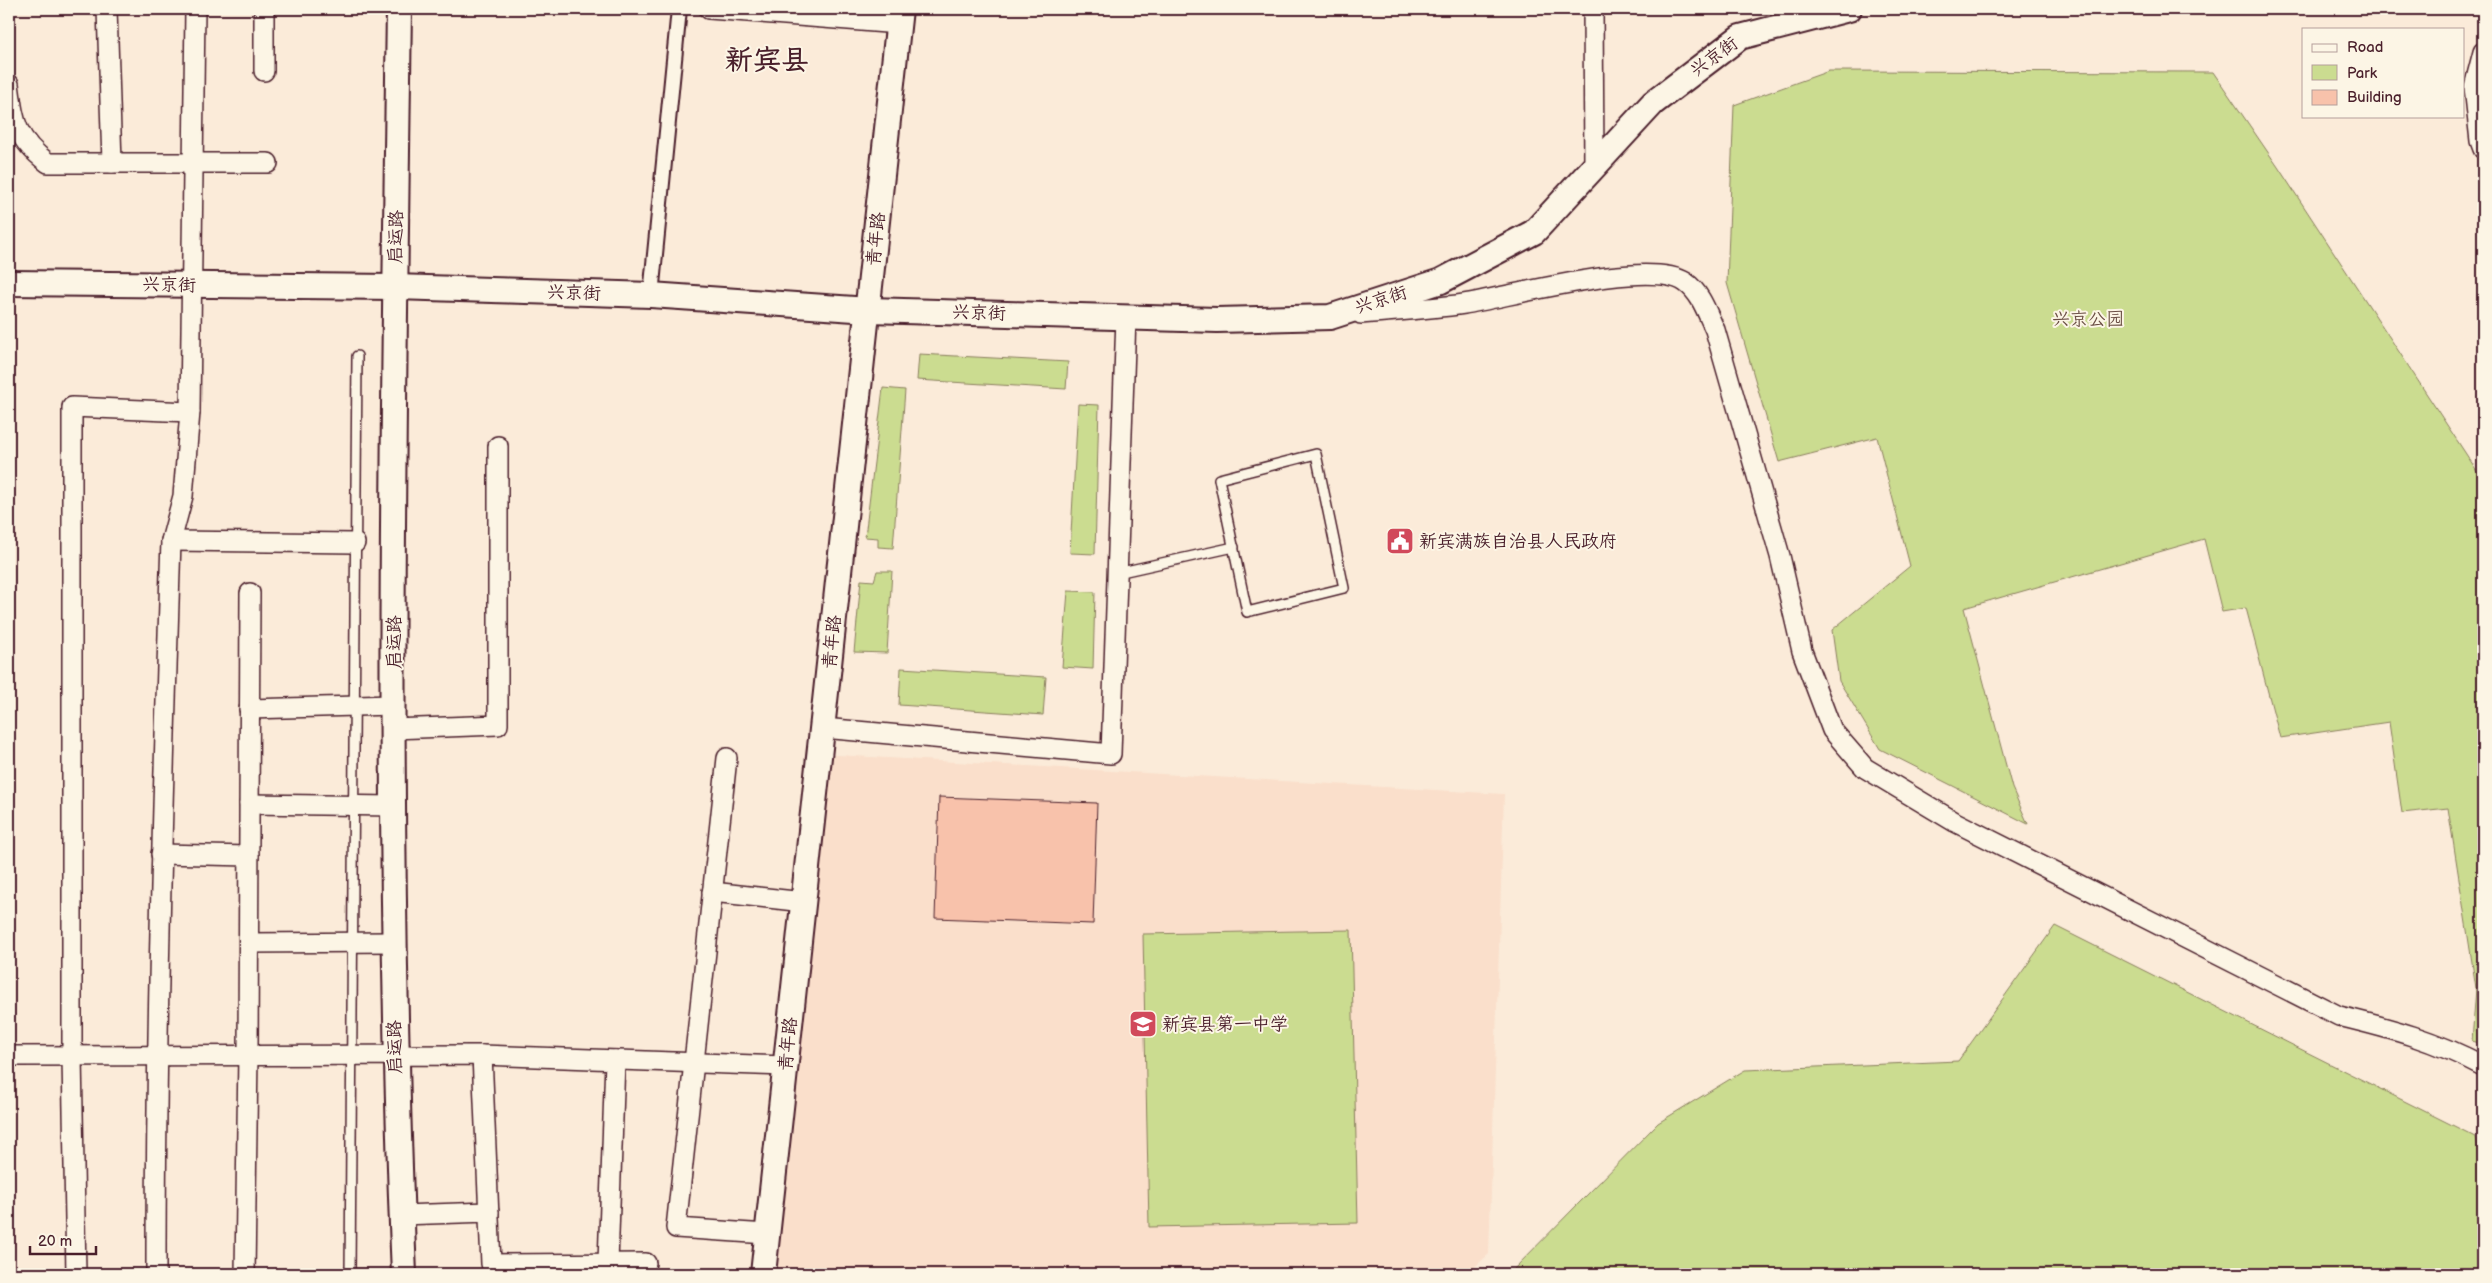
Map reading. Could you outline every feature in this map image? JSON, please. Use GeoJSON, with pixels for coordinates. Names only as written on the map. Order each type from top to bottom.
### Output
{"type":"FeatureCollection","features":[{"type":"Feature","properties":{"kind":"street"},"geometry":{"type":"LineString","coordinates":[[108,9],[112,163]]}},
{"type":"Feature","properties":{"kind":"street"},"geometry":{"type":"LineString","coordinates":[[156,1274],[156,1055],[170,541],[183,496],[190,412],[195,9]]}},
{"type":"Feature","properties":{"kind":"street"},"geometry":{"type":"LineString","coordinates":[[264,9],[264,72]]}},
{"type":"Feature","properties":{"kind":"street","name":"启运路"},"geometry":{"type":"LineString","coordinates":[[399,9],[395,287],[393,729],[395,1054],[404,1274]]}},
{"type":"Feature","properties":{"kind":"street"},"geometry":{"type":"LineString","coordinates":[[651,295],[678,9]]}},
{"type":"Feature","properties":{"kind":"street"},"geometry":{"type":"LineString","coordinates":[[709,9],[900,16]]}},
{"type":"Feature","properties":{"kind":"street"},"geometry":{"type":"LineString","coordinates":[[1593,9],[1594,167]]}},
{"type":"Feature","properties":{"kind":"street","name":"兴京街"},"geometry":{"type":"LineString","coordinates":[[9,283],[395,287],[651,295],[869,310],[1218,320],[1330,317],[1441,281],[1534,232],[1652,103],[1740,37],[1849,9]]}},
{"type":"Feature","properties":{"kind":"street","name":"青年路"},"geometry":{"type":"LineString","coordinates":[[763,1274],[900,16]]}},
{"type":"Feature","properties":{"kind":"street"},"geometry":{"type":"LineString","coordinates":[[2483,52],[2474,87],[2480,141],[2483,149]]}},
{"type":"Feature","properties":{"kind":"street"},"geometry":{"type":"LineString","coordinates":[[9,84],[16,126],[30,149],[48,163],[268,163]]}},
{"type":"Feature","properties":{"kind":"street"},"geometry":{"type":"LineString","coordinates":[[1330,317],[1463,304],[1611,276],[1662,275],[1684,282],[1698,295],[1715,330],[1780,556],[1805,660],[1832,730],[1865,768],[1954,822],[2339,1016],[2406,1032],[2448,1047],[2483,1066]]}},
{"type":"Feature","properties":{"kind":"street"},"geometry":{"type":"LineString","coordinates":[[823,728],[1111,754],[1126,317]]}},
{"type":"Feature","properties":{"kind":"street"},"geometry":{"type":"LineString","coordinates":[[76,1274],[72,1057],[72,407],[190,412]]}},
{"type":"Feature","properties":{"kind":"street"},"geometry":{"type":"LineString","coordinates":[[393,729],[498,725],[498,446]]}},
{"type":"Feature","properties":{"kind":"street"},"geometry":{"type":"LineString","coordinates":[[170,541],[356,543]]}},
{"type":"Feature","properties":{"kind":"street"},"geometry":{"type":"LineString","coordinates":[[245,1274],[250,593]]}},
{"type":"Feature","properties":{"kind":"street"},"geometry":{"type":"LineString","coordinates":[[249,709],[393,705]]}},
{"type":"Feature","properties":{"kind":"street"},"geometry":{"type":"LineString","coordinates":[[726,758],[676,1228],[767,1234]]}},
{"type":"Feature","properties":{"kind":"street"},"geometry":{"type":"LineString","coordinates":[[249,804],[394,806]]}},
{"type":"Feature","properties":{"kind":"street"},"geometry":{"type":"LineString","coordinates":[[161,854],[249,856]]}},
{"type":"Feature","properties":{"kind":"street"},"geometry":{"type":"LineString","coordinates":[[712,892],[804,902]]}},
{"type":"Feature","properties":{"kind":"street"},"geometry":{"type":"LineString","coordinates":[[248,943],[394,942]]}},
{"type":"Feature","properties":{"kind":"street"},"geometry":{"type":"LineString","coordinates":[[9,1056],[482,1055],[786,1066]]}},
{"type":"Feature","properties":{"kind":"street"},"geometry":{"type":"LineString","coordinates":[[482,1055],[491,1264],[586,1269],[608,1263],[646,1263]]}},
{"type":"Feature","properties":{"kind":"street"},"geometry":{"type":"LineString","coordinates":[[608,1263],[615,1060]]}},
{"type":"Feature","properties":{"kind":"street"},"geometry":{"type":"LineString","coordinates":[[401,1215],[489,1212]]}},
{"type":"Feature","properties":{"kind":"lane"},"geometry":{"type":"LineString","coordinates":[[350,1274],[354,942],[356,356]]}},
{"type":"Feature","properties":{"kind":"lane"},"geometry":{"type":"LineString","coordinates":[[1316,454],[1344,588],[1247,612],[1234,547],[1219,479],[1316,454]]}},
{"type":"Feature","properties":{"kind":"lane"},"geometry":{"type":"LineString","coordinates":[[1117,573],[1234,547]]}},
{"type":"Feature","properties":{"kind":"shaded area","name":"新宾县第一中学"},"geometry":{"type":"Polygon","coordinates":[[[820,754],[1504,794],[1489,1254],[1467,1274],[763,1274],[820,754]]]}},
{"type":"Feature","properties":{"kind":"green space","name":"兴京公园"},"geometry":{"type":"Polygon","coordinates":[[[1829,71],[2213,72],[2278,167],[2483,480],[2483,1044],[2472,1041],[2476,988],[2448,808],[2402,813],[2389,722],[2280,738],[2246,608],[2222,612],[2204,539],[1964,608],[2012,788],[2028,824],[1880,749],[1839,681],[1832,630],[1910,566],[1877,437],[1779,462],[1727,283],[1734,105],[1829,71]]]}},
{"type":"Feature","properties":{"kind":"green space"},"geometry":{"type":"Polygon","coordinates":[[[919,354],[1068,362],[1066,389],[917,380],[919,354]]]}},
{"type":"Feature","properties":{"kind":"green space"},"geometry":{"type":"Polygon","coordinates":[[[883,388],[905,390],[893,548],[878,547],[878,538],[865,537],[883,388]]]}},
{"type":"Feature","properties":{"kind":"green space"},"geometry":{"type":"Polygon","coordinates":[[[1078,404],[1099,405],[1095,554],[1070,553],[1078,404]]]}},
{"type":"Feature","properties":{"kind":"green space"},"geometry":{"type":"Polygon","coordinates":[[[877,571],[892,571],[887,653],[854,652],[861,580],[874,581],[877,571]]]}},
{"type":"Feature","properties":{"kind":"green space"},"geometry":{"type":"Polygon","coordinates":[[[1068,591],[1095,592],[1093,669],[1062,667],[1068,591]]]}},
{"type":"Feature","properties":{"kind":"green space"},"geometry":{"type":"Polygon","coordinates":[[[901,668],[1046,677],[1043,715],[899,705],[901,668]]]}},
{"type":"Feature","properties":{"kind":"green space"},"geometry":{"type":"Polygon","coordinates":[[[2055,926],[2476,1137],[2483,1178],[2483,1274],[1509,1274],[1658,1123],[1745,1070],[1958,1061],[2055,926]]]}},
{"type":"Feature","properties":{"kind":"green space"},"geometry":{"type":"Polygon","coordinates":[[[1351,930],[1358,1223],[1149,1227],[1143,934],[1351,930]]]}},
{"type":"Feature","properties":{"kind":"building"},"geometry":{"type":"Polygon","coordinates":[[[939,797],[1097,803],[1093,924],[935,918],[939,797]]]}},
{"type":"Feature","properties":{"kind":"place","name":"新宾满族自治县人民政府"},"geometry":{"type":"Point","coordinates":[1400,541]}},
{"type":"Feature","properties":{"kind":"place","name":"新宾县第一中学"},"geometry":{"type":"Point","coordinates":[1143,1024]}},
{"type":"Feature","properties":{"kind":"district","name":"新宾县"},"geometry":{"type":"Point","coordinates":[767,60]}}]}
